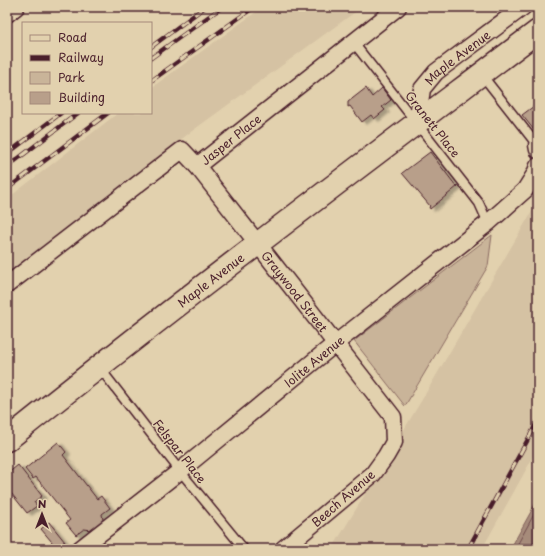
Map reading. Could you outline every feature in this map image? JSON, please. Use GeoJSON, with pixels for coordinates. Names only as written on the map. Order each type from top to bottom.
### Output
{"type":"FeatureCollection","features":[{"type":"Feature","properties":{"kind":"main road","name":"Maple Avenue"},"geometry":{"type":"LineString","coordinates":[[7,440],[98,366],[538,32]]}},
{"type":"Feature","properties":{"kind":"street"},"geometry":{"type":"LineString","coordinates":[[7,14],[16,7]]}},
{"type":"Feature","properties":{"kind":"street","name":"Jasper Place"},"geometry":{"type":"LineString","coordinates":[[7,285],[182,150],[197,166],[398,7]]}},
{"type":"Feature","properties":{"kind":"street","name":"Maple Avenue"},"geometry":{"type":"LineString","coordinates":[[417,123],[422,89],[436,72],[523,7]]}},
{"type":"Feature","properties":{"kind":"street"},"geometry":{"type":"LineString","coordinates":[[538,145],[538,150]]}},
{"type":"Feature","properties":{"kind":"street","name":"Graywood Street"},"geometry":{"type":"LineString","coordinates":[[197,166],[393,417]]}},
{"type":"Feature","properties":{"kind":"street","name":"Iolite Avenue"},"geometry":{"type":"LineString","coordinates":[[80,549],[180,471],[336,343],[488,223],[526,190],[536,174],[538,166]]}},
{"type":"Feature","properties":{"kind":"street","name":"Beech Avenue"},"geometry":{"type":"LineString","coordinates":[[283,549],[373,474],[394,442],[393,417]]}},
{"type":"Feature","properties":{"kind":"lane","name":"Granett Place"},"geometry":{"type":"LineString","coordinates":[[353,42],[479,203],[488,223]]}},
{"type":"Feature","properties":{"kind":"lane"},"geometry":{"type":"LineString","coordinates":[[481,74],[538,145]]}},
{"type":"Feature","properties":{"kind":"lane","name":"Felspar Place"},"geometry":{"type":"LineString","coordinates":[[98,366],[180,471],[244,549]]}},
{"type":"Feature","properties":{"kind":"shaded area"},"geometry":{"type":"Polygon","coordinates":[[[263,7],[362,7],[188,134],[7,277],[7,199],[117,114],[152,114],[152,87],[263,7]]]}},
{"type":"Feature","properties":{"kind":"shaded area"},"geometry":{"type":"Polygon","coordinates":[[[538,201],[538,448],[482,549],[332,549],[423,398],[538,201]]]}},
{"type":"Feature","properties":{"kind":"green space"},"geometry":{"type":"Polygon","coordinates":[[[492,235],[488,266],[405,406],[354,341],[492,235]]]}},
{"type":"Feature","properties":{"kind":"water"},"geometry":{"type":"Polygon","coordinates":[[[538,499],[538,549],[510,549],[513,544],[538,499]]]}},
{"type":"Feature","properties":{"kind":"building"},"geometry":{"type":"Polygon","coordinates":[[[366,88],[372,97],[382,88],[391,100],[382,107],[385,110],[374,119],[371,115],[362,122],[350,106],[348,107],[348,102],[366,88]]]}},
{"type":"Feature","properties":{"kind":"building"},"geometry":{"type":"Polygon","coordinates":[[[538,103],[538,135],[522,115],[538,103]]]}},
{"type":"Feature","properties":{"kind":"building"},"geometry":{"type":"Polygon","coordinates":[[[430,152],[456,186],[458,186],[430,209],[430,206],[402,173],[430,152]]]}},
{"type":"Feature","properties":{"kind":"building"},"geometry":{"type":"Polygon","coordinates":[[[58,442],[66,452],[63,455],[97,499],[101,496],[110,508],[102,514],[103,520],[99,526],[92,530],[84,529],[76,535],[66,523],[70,520],[36,477],[33,479],[25,469],[58,442]]]}},
{"type":"Feature","properties":{"kind":"building"},"geometry":{"type":"Polygon","coordinates":[[[18,465],[42,496],[34,502],[37,506],[27,513],[7,488],[7,474],[18,465]]]}},
{"type":"Feature","properties":{"kind":"building"},"geometry":{"type":"Polygon","coordinates":[[[49,522],[65,542],[57,548],[41,529],[49,522]]]}},
{"type":"Feature","properties":{"kind":"railway"},"geometry":{"type":"LineString","coordinates":[[152,46],[205,7]]}},
{"type":"Feature","properties":{"kind":"railway"},"geometry":{"type":"LineString","coordinates":[[152,57],[222,7]]}},
{"type":"Feature","properties":{"kind":"railway"},"geometry":{"type":"LineString","coordinates":[[152,80],[254,7]]}},
{"type":"Feature","properties":{"kind":"railway"},"geometry":{"type":"LineString","coordinates":[[7,154],[60,114]]}},
{"type":"Feature","properties":{"kind":"railway"},"geometry":{"type":"LineString","coordinates":[[7,167],[77,114]]}},
{"type":"Feature","properties":{"kind":"railway"},"geometry":{"type":"LineString","coordinates":[[7,189],[107,114]]}},
{"type":"Feature","properties":{"kind":"railway"},"geometry":{"type":"LineString","coordinates":[[468,549],[538,421]]}}]}
